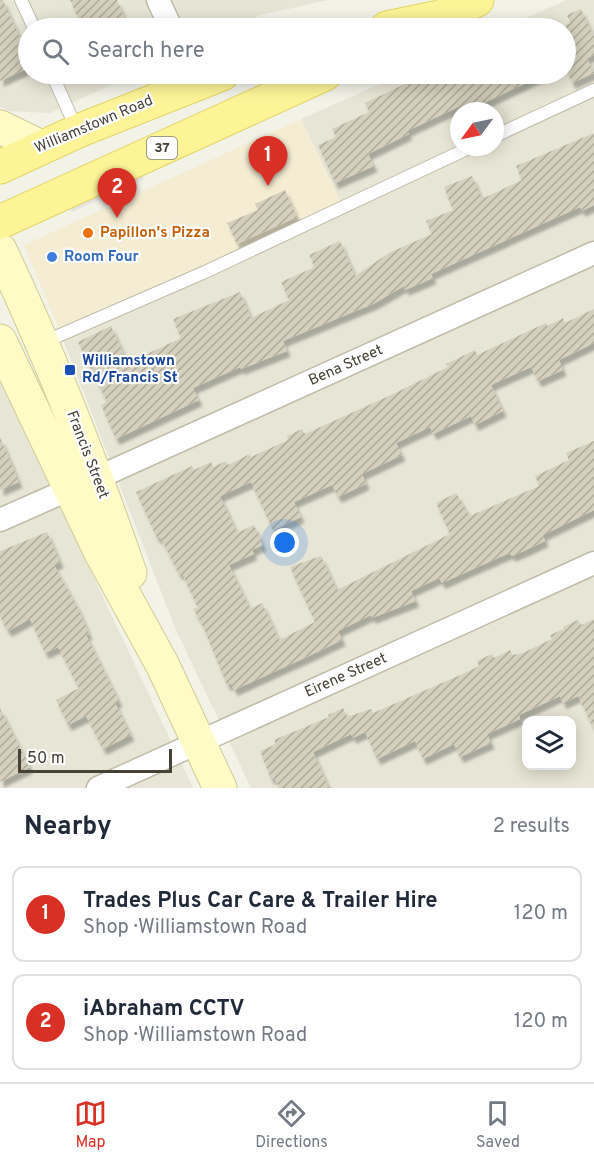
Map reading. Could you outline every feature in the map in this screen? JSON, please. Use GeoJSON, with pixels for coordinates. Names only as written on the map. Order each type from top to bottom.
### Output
{"type":"FeatureCollection","features":[{"type":"Feature","properties":{"kind":"main road"},"geometry":{"type":"LineString","coordinates":[[429,15],[477,0]]}},
{"type":"Feature","properties":{"kind":"main road","name":"Williamstown Road"},"geometry":{"type":"LineString","coordinates":[[0,167],[185,84]]}},
{"type":"Feature","properties":{"kind":"main road","name":"37"},"geometry":{"type":"LineString","coordinates":[[0,222],[303,84]]}},
{"type":"Feature","properties":{"kind":"main road"},"geometry":{"type":"LineString","coordinates":[[0,127],[41,147]]}},
{"type":"Feature","properties":{"kind":"main road","name":"Francis Street"},"geometry":{"type":"LineString","coordinates":[[0,250],[43,343],[100,551],[163,666],[220,788]]}},
{"type":"Feature","properties":{"kind":"main road","name":"Francis Street"},"geometry":{"type":"LineString","coordinates":[[3,354],[83,484]]}},
{"type":"Feature","properties":{"kind":"street"},"geometry":{"type":"LineString","coordinates":[[158,0],[166,18]]}},
{"type":"Feature","properties":{"kind":"street","name":"Bena Street"},"geometry":{"type":"LineString","coordinates":[[0,520],[594,253]]}},
{"type":"Feature","properties":{"kind":"street","name":"Eirene Street"},"geometry":{"type":"LineString","coordinates":[[98,788],[594,563]]}},
{"type":"Feature","properties":{"kind":"lane"},"geometry":{"type":"LineString","coordinates":[[21,0],[29,18]]}},
{"type":"Feature","properties":{"kind":"lane"},"geometry":{"type":"LineString","coordinates":[[57,84],[78,131]]}},
{"type":"Feature","properties":{"kind":"lane"},"geometry":{"type":"LineString","coordinates":[[504,132],[594,90]]}},
{"type":"Feature","properties":{"kind":"lane"},"geometry":{"type":"LineString","coordinates":[[43,343],[205,272],[452,156]]}},
{"type":"Feature","properties":{"kind":"shaded area"},"geometry":{"type":"Polygon","coordinates":[[[0,0],[328,0],[254,18],[18,18],[18,84],[113,84],[50,113],[8,111],[0,106],[0,0]]]}},
{"type":"Feature","properties":{"kind":"shaded area"},"geometry":{"type":"Polygon","coordinates":[[[567,0],[594,0],[594,788],[251,788],[176,630],[60,332],[341,204],[301,119],[380,84],[576,84],[576,18],[526,18],[567,0]]]}},
{"type":"Feature","properties":{"kind":"shaded area"},"geometry":{"type":"Polygon","coordinates":[[[301,119],[342,204],[60,332],[24,245],[301,119]]]}},
{"type":"Feature","properties":{"kind":"shaded area"},"geometry":{"type":"Polygon","coordinates":[[[140,171],[144,179],[72,212],[68,204],[140,171]]]}},
{"type":"Feature","properties":{"kind":"shaded area"},"geometry":{"type":"Polygon","coordinates":[[[0,379],[193,788],[0,788],[0,379]]]}},
{"type":"Feature","properties":{"kind":"building"},"geometry":{"type":"Polygon","coordinates":[[[0,0],[3,0],[18,34],[18,73],[0,81],[0,0]]]}},
{"type":"Feature","properties":{"kind":"building"},"geometry":{"type":"Polygon","coordinates":[[[70,0],[117,0],[125,18],[78,18],[70,0]]]}},
{"type":"Feature","properties":{"kind":"building"},"geometry":{"type":"Polygon","coordinates":[[[581,9],[594,37],[594,55],[587,58],[594,73],[576,81],[576,18],[568,18],[567,15],[581,9]]]}},
{"type":"Feature","properties":{"kind":"building"},"geometry":{"type":"Polygon","coordinates":[[[405,84],[524,84],[486,102],[450,102],[450,111],[407,131],[409,134],[368,154],[374,166],[335,183],[318,145],[336,137],[332,129],[369,112],[365,103],[405,84]]]}},
{"type":"Feature","properties":{"kind":"building"},"geometry":{"type":"Polygon","coordinates":[[[594,133],[594,205],[582,211],[580,207],[431,274],[433,278],[405,290],[404,286],[375,303],[283,341],[287,351],[241,369],[240,367],[193,388],[199,400],[116,439],[101,405],[107,402],[78,342],[111,326],[128,363],[181,338],[173,319],[240,292],[251,318],[289,300],[281,282],[315,267],[309,255],[340,241],[355,276],[389,253],[432,234],[426,221],[453,210],[444,187],[472,176],[482,199],[522,180],[516,166],[594,133]]]}},
{"type":"Feature","properties":{"kind":"building"},"geometry":{"type":"Polygon","coordinates":[[[285,190],[297,217],[237,244],[227,223],[258,210],[255,204],[285,190]]]}},
{"type":"Feature","properties":{"kind":"building"},"geometry":{"type":"Polygon","coordinates":[[[594,309],[594,343],[559,360],[563,370],[538,381],[531,367],[491,385],[503,411],[475,425],[471,416],[433,434],[430,427],[396,443],[402,455],[362,474],[366,484],[338,497],[332,485],[294,502],[301,517],[273,530],[251,482],[220,496],[237,533],[254,525],[263,545],[252,550],[254,554],[229,565],[250,609],[262,603],[279,640],[315,622],[290,567],[321,556],[337,590],[450,534],[436,503],[456,493],[470,516],[539,486],[535,476],[569,460],[566,453],[594,441],[594,510],[543,535],[545,541],[528,549],[512,556],[510,553],[442,583],[439,578],[411,591],[416,601],[372,618],[371,615],[338,631],[342,640],[311,655],[234,690],[231,683],[227,685],[202,624],[193,609],[198,608],[182,573],[179,574],[160,537],[157,538],[136,492],[192,466],[194,470],[211,462],[213,467],[226,461],[228,465],[250,454],[251,457],[288,440],[287,436],[302,429],[305,434],[391,395],[448,367],[446,364],[475,350],[477,355],[546,323],[547,326],[563,318],[565,323],[594,309]]]}},
{"type":"Feature","properties":{"kind":"building"},"geometry":{"type":"Polygon","coordinates":[[[0,437],[19,482],[0,490],[0,437]]]}},
{"type":"Feature","properties":{"kind":"building"},"geometry":{"type":"Polygon","coordinates":[[[47,532],[60,562],[54,565],[77,606],[89,634],[86,635],[119,701],[115,703],[131,735],[103,749],[86,716],[68,725],[56,700],[79,688],[58,647],[45,653],[30,619],[8,631],[0,617],[0,551],[47,532]]]}},
{"type":"Feature","properties":{"kind":"building"},"geometry":{"type":"Polygon","coordinates":[[[594,619],[594,729],[578,696],[563,703],[560,696],[519,715],[520,719],[487,734],[491,743],[460,757],[454,744],[423,759],[415,741],[377,759],[365,732],[353,738],[351,734],[313,752],[329,788],[279,788],[274,777],[271,779],[260,751],[276,744],[274,740],[329,717],[328,715],[343,708],[347,717],[371,709],[373,713],[465,673],[479,666],[477,661],[492,654],[494,658],[510,650],[513,655],[523,653],[552,639],[550,635],[564,629],[563,627],[578,620],[581,625],[594,619]]]}},
{"type":"Feature","properties":{"kind":"building"},"geometry":{"type":"Polygon","coordinates":[[[0,708],[30,767],[0,782],[0,708]]]}},
{"type":"Feature","properties":{"kind":"place","name":"Trades Plus Car Care & Trailer Hire"},"geometry":{"type":"Point","coordinates":[268,186]}},
{"type":"Feature","properties":{"kind":"place","name":"iAbraham CCTV"},"geometry":{"type":"Point","coordinates":[117,218]}},
{"type":"Feature","properties":{"kind":"place","name":"Papillon's Pizza"},"geometry":{"type":"Point","coordinates":[88,233]}},
{"type":"Feature","properties":{"kind":"place","name":"Room Four"},"geometry":{"type":"Point","coordinates":[52,257]}},
{"type":"Feature","properties":{"kind":"place","name":"Williamstown Rd/Francis St"},"geometry":{"type":"Point","coordinates":[70,370]}}]}
